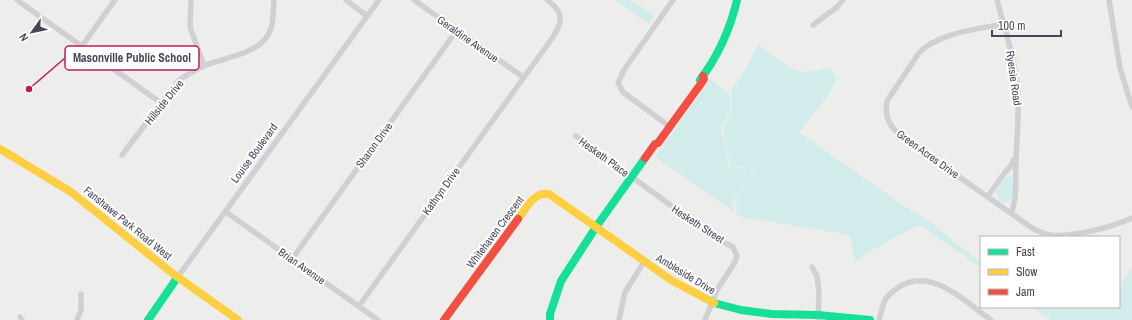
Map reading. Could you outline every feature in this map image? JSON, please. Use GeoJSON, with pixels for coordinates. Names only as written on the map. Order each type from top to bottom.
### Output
{"type":"FeatureCollection","features":[{"type":"Feature","properties":{"kind":"street"},"geometry":{"type":"LineString","coordinates":[[17,0],[161,103]]}},
{"type":"Feature","properties":{"kind":"street"},"geometry":{"type":"LineString","coordinates":[[82,46],[115,0]]}},
{"type":"Feature","properties":{"kind":"street"},"geometry":{"type":"LineString","coordinates":[[191,0],[190,27],[204,66]]}},
{"type":"Feature","properties":{"kind":"street","name":"Hillside Drive"},"geometry":{"type":"LineString","coordinates":[[122,154],[179,80],[204,66],[253,49],[265,40],[271,28],[274,0]]}},
{"type":"Feature","properties":{"kind":"street"},"geometry":{"type":"LineString","coordinates":[[346,0],[367,16]]}},
{"type":"Feature","properties":{"kind":"street","name":"Louise Boulevard"},"geometry":{"type":"LineString","coordinates":[[148,320],[379,0]]}},
{"type":"Feature","properties":{"kind":"street","name":"Geraldine Avenue"},"geometry":{"type":"LineString","coordinates":[[414,0],[421,2],[457,30],[523,77]]}},
{"type":"Feature","properties":{"kind":"street","name":"Kathryn Drive"},"geometry":{"type":"LineString","coordinates":[[359,306],[553,37],[560,22],[561,16],[558,10],[547,0]]}},
{"type":"Feature","properties":{"kind":"street"},"geometry":{"type":"LineString","coordinates":[[669,125],[623,92],[618,83],[624,70],[673,0]]}},
{"type":"Feature","properties":{"kind":"street"},"geometry":{"type":"LineString","coordinates":[[550,320],[550,314],[561,281],[596,227],[655,142],[658,143],[690,95],[704,79],[703,76],[715,58],[728,33],[737,0]]}},
{"type":"Feature","properties":{"kind":"street"},"geometry":{"type":"LineString","coordinates":[[813,25],[837,7],[843,0]]}},
{"type":"Feature","properties":{"kind":"street","name":"Ryersie Road"},"geometry":{"type":"LineString","coordinates":[[997,0],[1011,50],[1017,82],[1019,112],[1015,204],[1011,213]]}},
{"type":"Feature","properties":{"kind":"street"},"geometry":{"type":"LineString","coordinates":[[1109,0],[1120,68],[1132,107]]}},
{"type":"Feature","properties":{"kind":"street","name":"Green Acres Drive"},"geometry":{"type":"LineString","coordinates":[[1003,24],[937,40],[924,47],[919,52],[887,101],[886,109],[890,125],[902,137],[1042,234],[1063,236],[1105,227],[1132,218]]}},
{"type":"Feature","properties":{"kind":"street","name":"Sharon Drive"},"geometry":{"type":"LineString","coordinates":[[292,259],[457,30]]}},
{"type":"Feature","properties":{"kind":"street","name":"Hesketh Place"},"geometry":{"type":"LineString","coordinates":[[576,136],[632,177]]}},
{"type":"Feature","properties":{"kind":"street","name":"Fanshawe Park Road West"},"geometry":{"type":"LineString","coordinates":[[0,149],[71,192],[177,278],[238,320]]}},
{"type":"Feature","properties":{"kind":"street"},"geometry":{"type":"LineString","coordinates":[[988,196],[1009,169],[1016,157]]}},
{"type":"Feature","properties":{"kind":"street","name":"Hesketh Street"},"geometry":{"type":"LineString","coordinates":[[632,177],[714,237],[734,247],[737,256],[735,262],[720,283],[712,303]]}},
{"type":"Feature","properties":{"kind":"street","name":"Whitehaven Crescent"},"geometry":{"type":"LineString","coordinates":[[444,320],[535,197],[544,193],[549,194],[596,227]]}},
{"type":"Feature","properties":{"kind":"street","name":"Brian Avenue"},"geometry":{"type":"LineString","coordinates":[[226,212],[378,320]]}},
{"type":"Feature","properties":{"kind":"street","name":"Ambleside Drive"},"geometry":{"type":"LineString","coordinates":[[596,227],[671,280],[712,303],[741,310],[772,314],[870,320]]}},
{"type":"Feature","properties":{"kind":"street"},"geometry":{"type":"LineString","coordinates":[[619,320],[625,292],[644,262]]}},
{"type":"Feature","properties":{"kind":"street"},"geometry":{"type":"LineString","coordinates":[[812,267],[818,276],[818,317]]}},
{"type":"Feature","properties":{"kind":"street"},"geometry":{"type":"LineString","coordinates":[[879,320],[884,302],[892,293],[903,284],[918,280],[937,283],[948,289],[991,320]]}},
{"type":"Feature","properties":{"kind":"street"},"geometry":{"type":"LineString","coordinates":[[76,320],[81,310],[81,294]]}},
{"type":"Feature","properties":{"kind":"street"},"geometry":{"type":"LineString","coordinates":[[705,320],[712,303]]}},
{"type":"Feature","properties":{"kind":"shaded area"},"geometry":{"type":"Polygon","coordinates":[[[615,0],[631,0],[654,16],[649,24],[615,0]]]}},
{"type":"Feature","properties":{"kind":"shaded area"},"geometry":{"type":"Polygon","coordinates":[[[758,45],[794,70],[807,72],[829,68],[837,78],[828,96],[799,132],[904,206],[931,222],[954,242],[980,261],[980,267],[920,225],[886,242],[855,262],[850,235],[742,217],[735,213],[737,207],[734,200],[757,168],[730,166],[723,127],[731,114],[732,89],[742,75],[758,45]]]}},
{"type":"Feature","properties":{"kind":"shaded area"},"geometry":{"type":"Polygon","coordinates":[[[711,79],[730,96],[730,113],[721,127],[729,167],[755,169],[733,200],[733,211],[655,157],[711,79]]]}},
{"type":"Feature","properties":{"kind":"shaded area"},"geometry":{"type":"Polygon","coordinates":[[[1010,175],[1013,183],[1012,197],[1008,202],[1003,203],[999,200],[996,192],[1004,179],[1010,175]]]}},
{"type":"Feature","properties":{"kind":"shaded area"},"geometry":{"type":"Polygon","coordinates":[[[1132,267],[1132,320],[1051,320],[1034,308],[1120,308],[1121,284],[1132,267]]]}},
{"type":"Feature","properties":{"kind":"traffic: fast"},"geometry":{"type":"LineString","coordinates":[[700,80],[723,42],[731,22],[737,0]]}},
{"type":"Feature","properties":{"kind":"traffic: fast"},"geometry":{"type":"LineString","coordinates":[[550,320],[550,314],[561,281],[596,227],[645,158]]}},
{"type":"Feature","properties":{"kind":"traffic: fast"},"geometry":{"type":"LineString","coordinates":[[148,320],[177,278]]}},
{"type":"Feature","properties":{"kind":"traffic: fast"},"geometry":{"type":"LineString","coordinates":[[714,303],[741,310],[772,314],[818,315],[870,320]]}},
{"type":"Feature","properties":{"kind":"traffic: slow"},"geometry":{"type":"LineString","coordinates":[[0,149],[71,192],[172,273],[238,320]]}},
{"type":"Feature","properties":{"kind":"traffic: slow"},"geometry":{"type":"LineString","coordinates":[[518,219],[535,198],[539,195],[549,194],[671,280],[714,303]]}},
{"type":"Feature","properties":{"kind":"traffic: jam"},"geometry":{"type":"LineString","coordinates":[[645,158],[655,144],[658,143],[700,85],[704,79],[703,76]]}},
{"type":"Feature","properties":{"kind":"traffic: jam"},"geometry":{"type":"LineString","coordinates":[[444,320],[518,219]]}},
{"type":"Feature","properties":{"kind":"place","name":"Masonville Public School"},"geometry":{"type":"Point","coordinates":[29,89]}}]}
